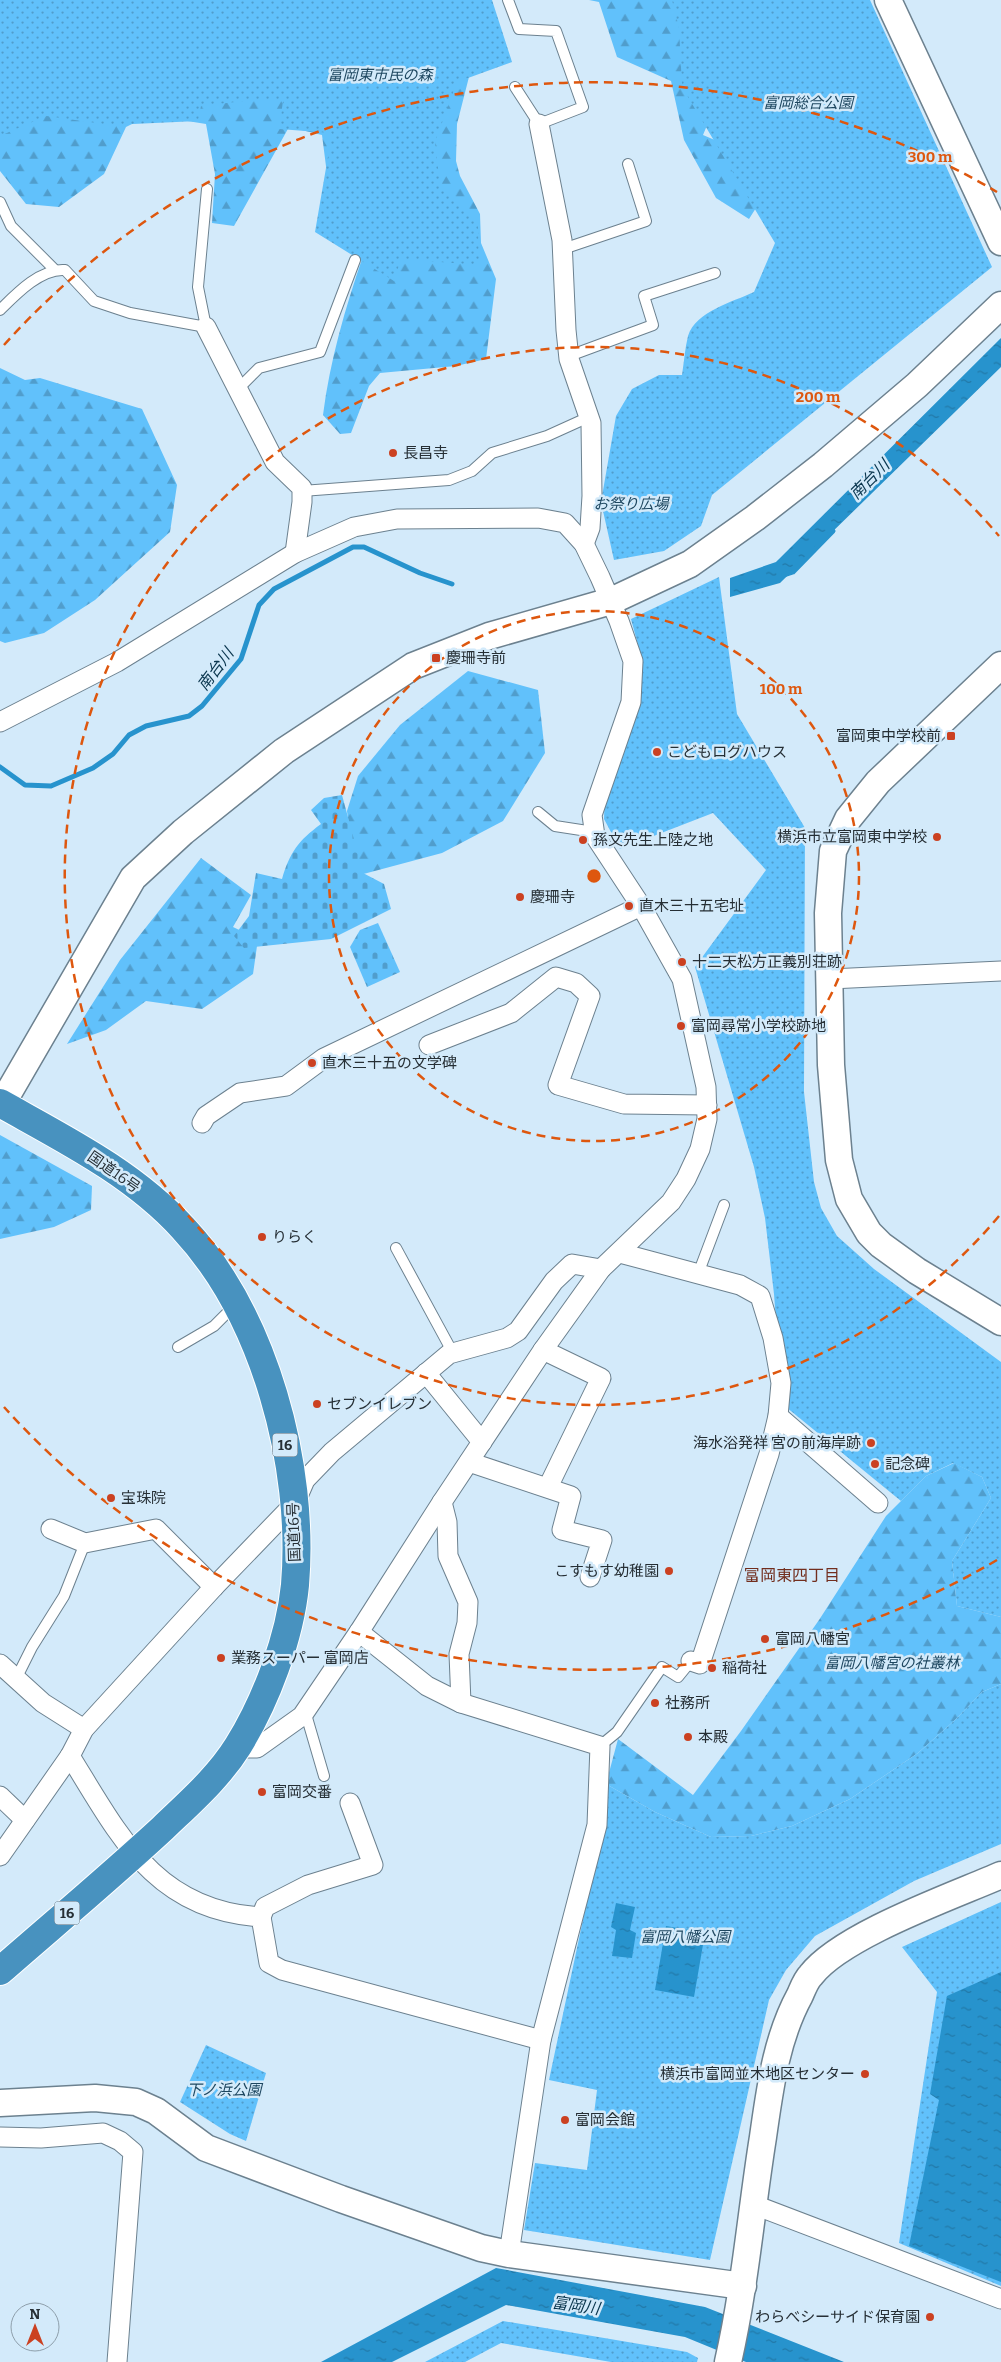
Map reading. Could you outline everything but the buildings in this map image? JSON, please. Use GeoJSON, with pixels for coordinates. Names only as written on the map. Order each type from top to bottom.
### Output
{"type":"FeatureCollection","features":[{"type":"Feature","properties":{"kind":"highway","name":"国道16号"},"geometry":{"type":"LineString","coordinates":[[0,1971],[134,1855],[209,1785],[237,1748],[268,1686],[288,1626],[295,1586],[297,1536],[295,1503],[277,1410],[262,1356],[237,1303],[208,1258],[183,1228],[156,1202],[93,1156],[1,1104]]}},
{"type":"Feature","properties":{"kind":"street"},"geometry":{"type":"LineString","coordinates":[[888,0],[1001,242]]}},
{"type":"Feature","properties":{"kind":"street"},"geometry":{"type":"LineString","coordinates":[[539,124],[554,189],[563,249],[569,356],[591,423],[592,496],[590,528],[584,544]]}},
{"type":"Feature","properties":{"kind":"street"},"geometry":{"type":"LineString","coordinates":[[1,1104],[133,878],[183,832],[284,751],[413,666],[489,636],[611,601],[690,564],[756,518],[918,386],[1001,305]]}},
{"type":"Feature","properties":{"kind":"street"},"geometry":{"type":"LineString","coordinates":[[206,327],[275,462],[302,488],[295,553]]}},
{"type":"Feature","properties":{"kind":"street"},"geometry":{"type":"LineString","coordinates":[[0,722],[117,662],[295,553],[354,527],[397,519],[466,517],[538,518],[565,523],[584,544],[611,601],[633,661],[632,702],[592,815],[594,832],[641,906],[682,980],[706,1088],[707,1119],[700,1149],[686,1179],[671,1202],[620,1253],[601,1269],[543,1350],[302,1716],[257,1748],[237,1748]]}},
{"type":"Feature","properties":{"kind":"street"},"geometry":{"type":"LineString","coordinates":[[1001,665],[878,782],[848,819],[838,838],[831,867],[828,913],[832,1065],[839,1160],[848,1199],[869,1233],[881,1245],[917,1271],[1001,1322]]}},
{"type":"Feature","properties":{"kind":"street"},"geometry":{"type":"LineString","coordinates":[[202,1123],[206,1116],[240,1093],[286,1086],[324,1058],[641,906]]}},
{"type":"Feature","properties":{"kind":"street"},"geometry":{"type":"LineString","coordinates":[[830,979],[1001,971]]}},
{"type":"Feature","properties":{"kind":"street"},"geometry":{"type":"LineString","coordinates":[[429,1045],[511,1013],[556,977],[576,983],[590,996],[558,1085],[624,1104],[707,1105]]}},
{"type":"Feature","properties":{"kind":"street"},"geometry":{"type":"LineString","coordinates":[[620,1253],[740,1285],[760,1296],[773,1338],[781,1383],[778,1416],[769,1454],[700,1664],[691,1661]]}},
{"type":"Feature","properties":{"kind":"street"},"geometry":{"type":"LineString","coordinates":[[0,1856],[70,1756],[84,1729],[214,1587],[295,1503],[305,1480],[332,1452],[449,1354],[507,1338],[518,1331],[554,1281],[572,1264],[601,1269]]}},
{"type":"Feature","properties":{"kind":"street"},"geometry":{"type":"LineString","coordinates":[[543,1350],[601,1378],[548,1487]]}},
{"type":"Feature","properties":{"kind":"street"},"geometry":{"type":"LineString","coordinates":[[426,1373],[482,1442]]}},
{"type":"Feature","properties":{"kind":"street"},"geometry":{"type":"LineString","coordinates":[[778,1416],[878,1503]]}},
{"type":"Feature","properties":{"kind":"street"},"geometry":{"type":"LineString","coordinates":[[469,1462],[571,1496],[562,1530],[602,1540],[590,1577]]}},
{"type":"Feature","properties":{"kind":"street"},"geometry":{"type":"LineString","coordinates":[[442,1502],[447,1522],[448,1556],[468,1602],[467,1622],[459,1654],[462,1703]]}},
{"type":"Feature","properties":{"kind":"street"},"geometry":{"type":"LineString","coordinates":[[51,1529],[85,1543],[156,1529],[214,1587]]}},
{"type":"Feature","properties":{"kind":"street"},"geometry":{"type":"LineString","coordinates":[[359,1632],[427,1686],[462,1703],[600,1746],[597,1825],[541,2040],[509,2254]]}},
{"type":"Feature","properties":{"kind":"street"},"geometry":{"type":"LineString","coordinates":[[0,1664],[43,1703],[84,1729]]}},
{"type":"Feature","properties":{"kind":"street"},"geometry":{"type":"LineString","coordinates":[[70,1756],[124,1843],[156,1876],[181,1893],[228,1914],[261,1917]]}},
{"type":"Feature","properties":{"kind":"street"},"geometry":{"type":"LineString","coordinates":[[0,1796],[25,1820]]}},
{"type":"Feature","properties":{"kind":"street"},"geometry":{"type":"LineString","coordinates":[[350,1803],[373,1865],[308,1886],[265,1908],[261,1917],[269,1963],[282,1970],[541,2040]]}},
{"type":"Feature","properties":{"kind":"street"},"geometry":{"type":"LineString","coordinates":[[728,2362],[743,2286],[752,2204],[770,2086],[780,2042],[794,2006],[810,1975],[833,1955],[870,1933],[1001,1875]]}},
{"type":"Feature","properties":{"kind":"street"},"geometry":{"type":"LineString","coordinates":[[0,2103],[95,2098],[136,2102],[156,2112],[206,2148],[350,2202],[481,2248],[509,2254],[743,2286]]}},
{"type":"Feature","properties":{"kind":"street"},"geometry":{"type":"LineString","coordinates":[[0,2137],[41,2138],[103,2133],[120,2141],[133,2152],[117,2362]]}},
{"type":"Feature","properties":{"kind":"street"},"geometry":{"type":"LineString","coordinates":[[752,2204],[1001,2299]]}},
{"type":"Feature","properties":{"kind":"lane"},"geometry":{"type":"LineString","coordinates":[[508,0],[519,30],[556,31],[583,107],[539,124],[515,87]]}},
{"type":"Feature","properties":{"kind":"lane"},"geometry":{"type":"LineString","coordinates":[[563,249],[646,220],[628,164]]}},
{"type":"Feature","properties":{"kind":"lane"},"geometry":{"type":"LineString","coordinates":[[0,310],[19,291],[54,269],[65,270],[94,301],[130,313],[206,327],[198,287],[207,190]]}},
{"type":"Feature","properties":{"kind":"lane"},"geometry":{"type":"LineString","coordinates":[[0,202],[11,226],[54,269]]}},
{"type":"Feature","properties":{"kind":"lane"},"geometry":{"type":"LineString","coordinates":[[238,389],[259,368],[320,352],[356,260]]}},
{"type":"Feature","properties":{"kind":"lane"},"geometry":{"type":"LineString","coordinates":[[569,356],[653,325],[644,296],[715,273]]}},
{"type":"Feature","properties":{"kind":"lane"},"geometry":{"type":"LineString","coordinates":[[302,490],[448,480],[472,472],[492,453],[547,436],[589,417]]}},
{"type":"Feature","properties":{"kind":"lane"},"geometry":{"type":"LineString","coordinates":[[538,812],[555,826],[594,832]]}},
{"type":"Feature","properties":{"kind":"lane"},"geometry":{"type":"LineString","coordinates":[[698,1274],[724,1206]]}},
{"type":"Feature","properties":{"kind":"lane"},"geometry":{"type":"LineString","coordinates":[[396,1248],[453,1353]]}},
{"type":"Feature","properties":{"kind":"lane"},"geometry":{"type":"LineString","coordinates":[[178,1347],[214,1326],[237,1303]]}},
{"type":"Feature","properties":{"kind":"lane"},"geometry":{"type":"LineString","coordinates":[[16,1680],[32,1648],[64,1596],[85,1543]]}},
{"type":"Feature","properties":{"kind":"lane"},"geometry":{"type":"LineString","coordinates":[[600,1746],[618,1732],[662,1667],[678,1677],[691,1661]]}},
{"type":"Feature","properties":{"kind":"lane"},"geometry":{"type":"LineString","coordinates":[[305,1710],[324,1776]]}},
{"type":"Feature","properties":{"kind":"green space","name":"富岡東市民の森"},"geometry":{"type":"Polygon","coordinates":[[[0,0],[51,0],[483,22],[457,124],[456,161],[460,176],[480,214],[481,243],[496,279],[486,359],[456,366],[380,373],[369,386],[351,433],[340,434],[323,415],[339,335],[363,256],[333,221],[322,135],[289,127],[234,226],[212,223],[215,174],[206,124],[150,115],[126,127],[104,174],[59,207],[26,204],[0,171],[0,0]]]}},
{"type":"Feature","properties":{"kind":"green space","name":"富岡東市民の森"},"geometry":{"type":"Polygon","coordinates":[[[0,0],[492,0],[512,62],[457,82],[435,142],[440,185],[478,225],[479,265],[401,259],[394,281],[315,232],[332,133],[279,129],[283,101],[244,101],[201,106],[198,121],[111,125],[46,116],[0,136],[0,0]]]}},
{"type":"Feature","properties":{"kind":"green space"},"geometry":{"type":"Polygon","coordinates":[[[589,0],[827,0],[742,41],[703,135],[757,158],[771,184],[749,219],[716,198],[684,140],[671,81],[617,57],[599,2],[589,0]]]}},
{"type":"Feature","properties":{"kind":"green space","name":"富岡総合公園"},"geometry":{"type":"Polygon","coordinates":[[[672,0],[870,0],[992,267],[712,495],[701,526],[664,551],[614,560],[601,502],[616,416],[632,389],[659,375],[682,375],[688,336],[692,327],[716,308],[754,292],[775,243],[682,87],[679,28],[672,0]]]}},
{"type":"Feature","properties":{"kind":"green space"},"geometry":{"type":"Polygon","coordinates":[[[0,368],[25,380],[40,378],[142,409],[177,485],[170,532],[95,600],[44,633],[5,643],[0,641],[0,368]]]}},
{"type":"Feature","properties":{"kind":"green space"},"geometry":{"type":"Polygon","coordinates":[[[719,577],[737,714],[805,828],[804,1092],[814,1182],[821,1208],[837,1236],[874,1269],[1001,1362],[1001,1617],[957,1606],[952,1561],[991,1498],[982,1477],[953,1463],[926,1476],[901,1501],[775,1398],[778,1348],[765,1218],[754,1167],[695,967],[766,870],[713,813],[620,849],[604,819],[605,790],[642,660],[631,619],[719,577]]]}},
{"type":"Feature","properties":{"kind":"green space"},"geometry":{"type":"Polygon","coordinates":[[[468,671],[538,690],[545,753],[503,821],[442,853],[356,876],[347,811],[358,776],[400,725],[468,671]]]}},
{"type":"Feature","properties":{"kind":"green space"},"geometry":{"type":"Polygon","coordinates":[[[342,795],[363,873],[384,884],[391,909],[331,939],[244,948],[234,936],[249,916],[256,873],[282,879],[288,861],[296,848],[306,836],[321,824],[311,810],[324,798],[342,795]]]}},
{"type":"Feature","properties":{"kind":"green space"},"geometry":{"type":"Polygon","coordinates":[[[201,858],[251,895],[233,927],[258,939],[253,974],[202,1009],[146,1001],[106,1030],[67,1044],[120,960],[201,858]]]}},
{"type":"Feature","properties":{"kind":"green space"},"geometry":{"type":"Polygon","coordinates":[[[378,923],[400,972],[367,987],[350,947],[360,930],[378,923]]]}},
{"type":"Feature","properties":{"kind":"green space"},"geometry":{"type":"Polygon","coordinates":[[[0,1135],[92,1186],[91,1210],[54,1227],[0,1239],[0,1135]]]}},
{"type":"Feature","properties":{"kind":"green space","name":"富岡八幡宮の社叢林"},"geometry":{"type":"Polygon","coordinates":[[[954,1463],[982,1477],[991,1498],[952,1561],[957,1606],[1001,1617],[1001,1684],[982,1692],[955,1720],[918,1753],[850,1799],[792,1826],[751,1836],[711,1837],[655,1812],[606,1784],[618,1739],[693,1795],[741,1731],[819,1620],[886,1516],[926,1476],[954,1463]]]}},
{"type":"Feature","properties":{"kind":"green space","name":"富岡八幡公園"},"geometry":{"type":"Polygon","coordinates":[[[1001,1684],[1001,1844],[914,1881],[815,1936],[786,1970],[769,2000],[710,2260],[524,2230],[535,2163],[587,2170],[597,2090],[549,2080],[605,1816],[606,1784],[655,1812],[711,1837],[751,1836],[792,1826],[850,1799],[918,1753],[955,1720],[982,1692],[1001,1684]]]}},
{"type":"Feature","properties":{"kind":"green space"},"geometry":{"type":"Polygon","coordinates":[[[1001,1902],[1001,2286],[899,2243],[937,1992],[902,1947],[1001,1902]]]}},
{"type":"Feature","properties":{"kind":"green space","name":"下ノ浜公園"},"geometry":{"type":"Polygon","coordinates":[[[206,2045],[266,2073],[246,2141],[230,2134],[180,2102],[206,2045]]]}},
{"type":"Feature","properties":{"kind":"green space"},"geometry":{"type":"Polygon","coordinates":[[[503,2321],[687,2352],[698,2358],[697,2362],[611,2362],[501,2343],[465,2362],[425,2362],[503,2321]]]}},
{"type":"Feature","properties":{"kind":"water"},"geometry":{"type":"Polygon","coordinates":[[[1001,338],[1001,367],[780,583],[730,597],[730,578],[776,562],[1001,338]]]}},
{"type":"Feature","properties":{"kind":"water"},"geometry":{"type":"Polygon","coordinates":[[[616,1903],[635,1907],[630,1930],[636,1933],[632,1958],[612,1956],[616,1930],[611,1927],[616,1903]]]}},
{"type":"Feature","properties":{"kind":"water"},"geometry":{"type":"Polygon","coordinates":[[[666,1926],[705,1933],[694,1997],[655,1990],[666,1926]]]}},
{"type":"Feature","properties":{"kind":"water"},"geometry":{"type":"Polygon","coordinates":[[[1001,1972],[1001,2282],[909,2246],[939,2100],[930,2094],[947,1996],[1001,1972]]]}},
{"type":"Feature","properties":{"kind":"water","name":"富岡川"},"geometry":{"type":"Polygon","coordinates":[[[496,2268],[705,2307],[844,2362],[746,2362],[685,2337],[506,2305],[392,2362],[321,2362],[496,2268]]]}},
{"type":"Feature","properties":{"kind":"waterway","name":"南台川"},"geometry":{"type":"LineString","coordinates":[[784,575],[793,572],[833,531]]}},
{"type":"Feature","properties":{"kind":"waterway","name":"南台川"},"geometry":{"type":"LineString","coordinates":[[0,767],[25,785],[51,786],[93,768],[113,754],[129,735],[146,726],[189,716],[202,706],[241,659],[259,605],[274,589],[353,547],[364,547],[420,573],[452,584]]}},
{"type":"Feature","properties":{"kind":"place","name":"長昌寺"},"geometry":{"type":"Point","coordinates":[393,453]}},
{"type":"Feature","properties":{"kind":"place","name":"慶珊寺前"},"geometry":{"type":"Point","coordinates":[436,658]}},
{"type":"Feature","properties":{"kind":"place","name":"富岡東中学校前"},"geometry":{"type":"Point","coordinates":[951,736]}},
{"type":"Feature","properties":{"kind":"place","name":"こどもログハウス"},"geometry":{"type":"Point","coordinates":[657,752]}},
{"type":"Feature","properties":{"kind":"place","name":"横浜市立富岡東中学校"},"geometry":{"type":"Point","coordinates":[937,837]}},
{"type":"Feature","properties":{"kind":"place","name":"孫文先生上陸之地"},"geometry":{"type":"Point","coordinates":[583,840]}},
{"type":"Feature","properties":{"kind":"place","name":"慶珊寺"},"geometry":{"type":"Point","coordinates":[520,897]}},
{"type":"Feature","properties":{"kind":"place","name":"直木三十五宅址"},"geometry":{"type":"Point","coordinates":[629,906]}},
{"type":"Feature","properties":{"kind":"place","name":"十二天松方正義別荘跡"},"geometry":{"type":"Point","coordinates":[682,962]}},
{"type":"Feature","properties":{"kind":"place","name":"富岡尋常小学校跡地"},"geometry":{"type":"Point","coordinates":[681,1026]}},
{"type":"Feature","properties":{"kind":"place","name":"直木三十五の文学碑"},"geometry":{"type":"Point","coordinates":[312,1063]}},
{"type":"Feature","properties":{"kind":"place","name":"りらく"},"geometry":{"type":"Point","coordinates":[262,1237]}},
{"type":"Feature","properties":{"kind":"place","name":"セブンイレブン"},"geometry":{"type":"Point","coordinates":[317,1404]}},
{"type":"Feature","properties":{"kind":"place","name":"海水浴発祥 宮の前海岸跡"},"geometry":{"type":"Point","coordinates":[871,1443]}},
{"type":"Feature","properties":{"kind":"place","name":"記念碑"},"geometry":{"type":"Point","coordinates":[875,1464]}},
{"type":"Feature","properties":{"kind":"place","name":"宝珠院"},"geometry":{"type":"Point","coordinates":[111,1498]}},
{"type":"Feature","properties":{"kind":"place","name":"こすもす幼稚園"},"geometry":{"type":"Point","coordinates":[669,1571]}},
{"type":"Feature","properties":{"kind":"place","name":"富岡八幡宮"},"geometry":{"type":"Point","coordinates":[765,1639]}},
{"type":"Feature","properties":{"kind":"place","name":"業務スーパー 富岡店"},"geometry":{"type":"Point","coordinates":[221,1658]}},
{"type":"Feature","properties":{"kind":"place","name":"稲荷社"},"geometry":{"type":"Point","coordinates":[712,1668]}},
{"type":"Feature","properties":{"kind":"place","name":"社務所"},"geometry":{"type":"Point","coordinates":[655,1703]}},
{"type":"Feature","properties":{"kind":"place","name":"本殿"},"geometry":{"type":"Point","coordinates":[688,1737]}},
{"type":"Feature","properties":{"kind":"place","name":"富岡交番"},"geometry":{"type":"Point","coordinates":[262,1792]}},
{"type":"Feature","properties":{"kind":"place","name":"横浜市富岡並木地区センター"},"geometry":{"type":"Point","coordinates":[865,2074]}},
{"type":"Feature","properties":{"kind":"place","name":"富岡会館"},"geometry":{"type":"Point","coordinates":[565,2120]}},
{"type":"Feature","properties":{"kind":"place","name":"わらべシーサイド保育園"},"geometry":{"type":"Point","coordinates":[930,2317]}},
{"type":"Feature","properties":{"kind":"district","name":"富岡東四丁目"},"geometry":{"type":"Point","coordinates":[792,1575]}},
{"type":"Feature","properties":{"kind":"park label","name":"お祭り広場"},"geometry":{"type":"Point","coordinates":[631,504]}}]}
